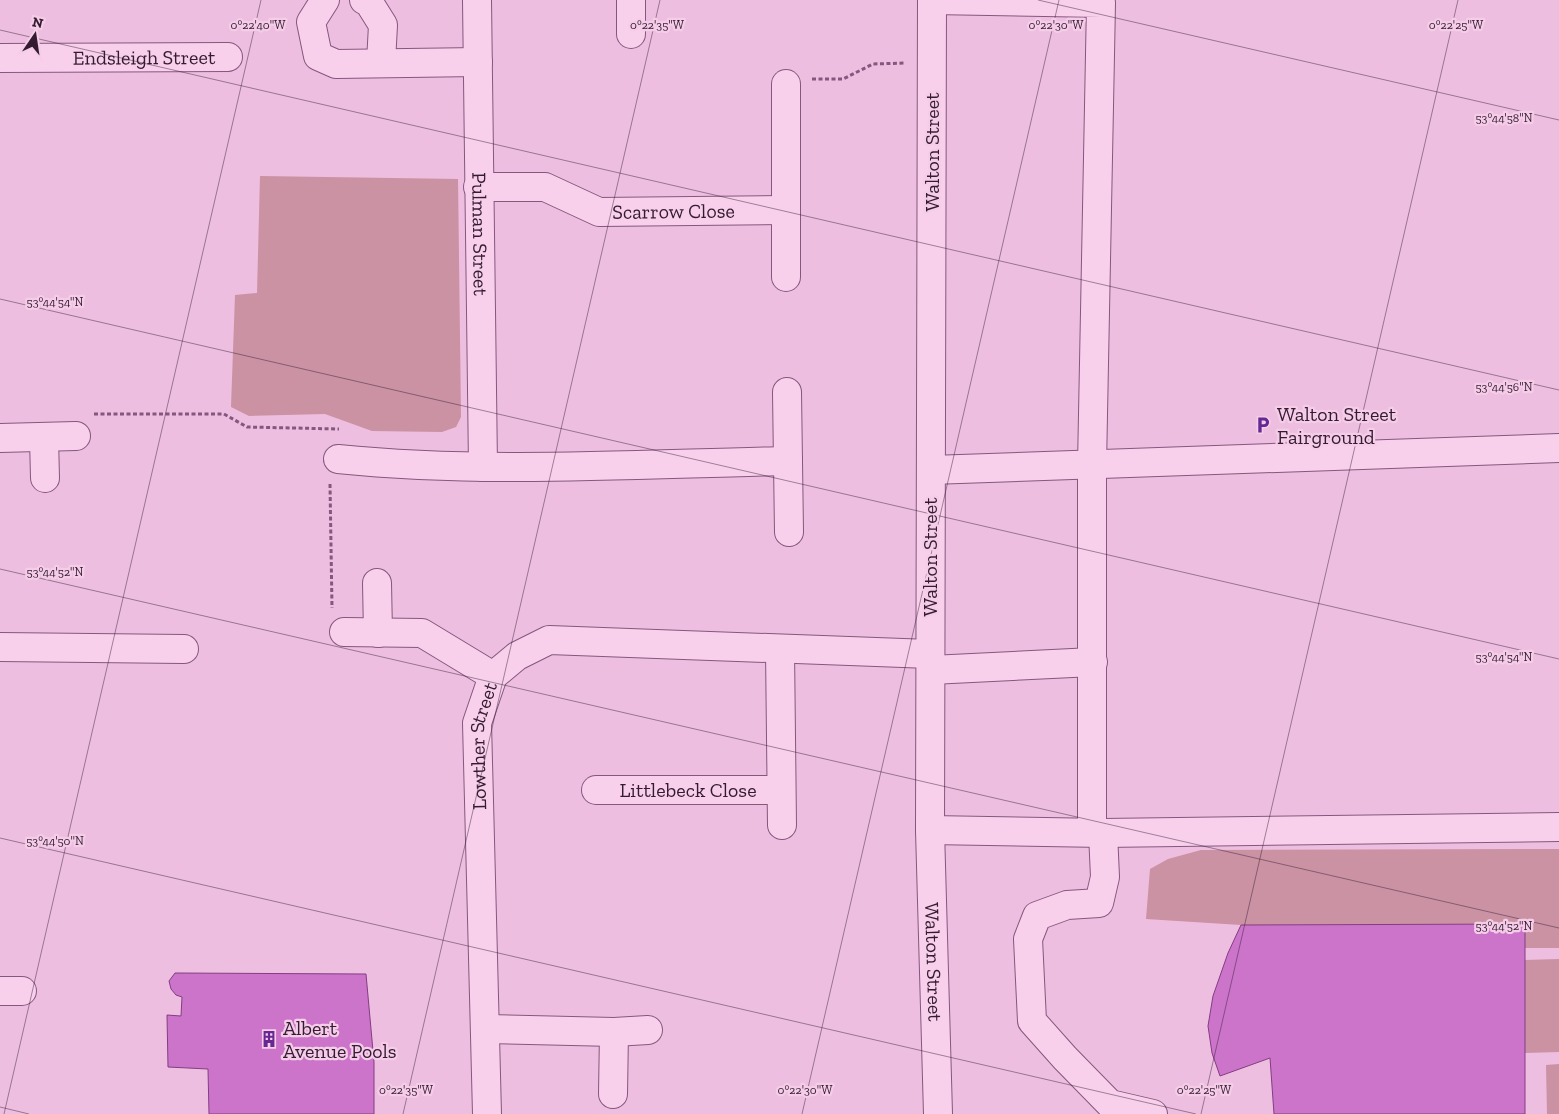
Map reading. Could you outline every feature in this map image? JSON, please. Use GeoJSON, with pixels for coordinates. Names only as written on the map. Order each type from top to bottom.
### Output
{"type":"FeatureCollection","features":[{"type":"Feature","properties":{"kind":"street"},"geometry":{"type":"LineString","coordinates":[[325,0],[311,22],[318,56],[336,64],[478,62]]}},
{"type":"Feature","properties":{"kind":"street"},"geometry":{"type":"LineString","coordinates":[[364,0],[368,1],[383,25],[381,62]]}},
{"type":"Feature","properties":{"kind":"street","name":"Pulman Street"},"geometry":{"type":"LineString","coordinates":[[477,0],[483,466]]}},
{"type":"Feature","properties":{"kind":"street"},"geometry":{"type":"LineString","coordinates":[[631,34],[632,0]]}},
{"type":"Feature","properties":{"kind":"street"},"geometry":{"type":"LineString","coordinates":[[932,0],[1101,3],[1092,466],[1093,662],[1097,832],[1105,877],[1099,903],[1067,905],[1037,916],[1028,938],[1032,1020],[1065,1058],[1110,1104],[1153,1114]]}},
{"type":"Feature","properties":{"kind":"street","name":"Walton Street"},"geometry":{"type":"LineString","coordinates":[[932,0],[930,830],[938,1114]]}},
{"type":"Feature","properties":{"kind":"street","name":"Endsleigh Street"},"geometry":{"type":"LineString","coordinates":[[0,58],[228,57]]}},
{"type":"Feature","properties":{"kind":"street"},"geometry":{"type":"LineString","coordinates":[[786,84],[786,277]]}},
{"type":"Feature","properties":{"kind":"street","name":"Scarrow Close"},"geometry":{"type":"LineString","coordinates":[[478,187],[545,187],[599,212],[785,210]]}},
{"type":"Feature","properties":{"kind":"street"},"geometry":{"type":"LineString","coordinates":[[787,392],[789,532]]}},
{"type":"Feature","properties":{"kind":"street"},"geometry":{"type":"LineString","coordinates":[[0,438],[76,436]]}},
{"type":"Feature","properties":{"kind":"street"},"geometry":{"type":"LineString","coordinates":[[44,438],[45,478]]}},
{"type":"Feature","properties":{"kind":"street"},"geometry":{"type":"LineString","coordinates":[[931,470],[1092,466],[1559,448]]}},
{"type":"Feature","properties":{"kind":"street"},"geometry":{"type":"LineString","coordinates":[[332,458],[393,465],[483,466],[788,461]]}},
{"type":"Feature","properties":{"kind":"street"},"geometry":{"type":"LineString","coordinates":[[377,583],[378,633]]}},
{"type":"Feature","properties":{"kind":"street"},"geometry":{"type":"LineString","coordinates":[[344,632],[422,633],[493,676]]}},
{"type":"Feature","properties":{"kind":"street","name":"Lowther Street"},"geometry":{"type":"LineString","coordinates":[[487,1114],[477,723],[493,676],[516,656],[549,640],[780,648],[930,662],[1093,662]]}},
{"type":"Feature","properties":{"kind":"street"},"geometry":{"type":"LineString","coordinates":[[0,647],[184,649]]}},
{"type":"Feature","properties":{"kind":"street","name":"Littlebeck Close"},"geometry":{"type":"LineString","coordinates":[[780,648],[782,825]]}},
{"type":"Feature","properties":{"kind":"street","name":"Littlebeck Close"},"geometry":{"type":"LineString","coordinates":[[596,790],[781,790]]}},
{"type":"Feature","properties":{"kind":"street"},"geometry":{"type":"LineString","coordinates":[[930,830],[1097,832],[1559,827]]}},
{"type":"Feature","properties":{"kind":"street"},"geometry":{"type":"LineString","coordinates":[[486,1029],[614,1032],[648,1030]]}},
{"type":"Feature","properties":{"kind":"street"},"geometry":{"type":"LineString","coordinates":[[613,1094],[614,1032]]}},
{"type":"Feature","properties":{"kind":"path"},"geometry":{"type":"LineString","coordinates":[[786,84],[789,80],[844,79],[873,64],[932,61]]}},
{"type":"Feature","properties":{"kind":"path"},"geometry":{"type":"LineString","coordinates":[[76,436],[75,414],[224,414],[247,427],[341,429],[332,458]]}},
{"type":"Feature","properties":{"kind":"path"},"geometry":{"type":"LineString","coordinates":[[329,429],[332,458],[333,634],[344,632]]}},
{"type":"Feature","properties":{"kind":"shaded area"},"geometry":{"type":"Polygon","coordinates":[[[260,176],[458,179],[461,417],[456,427],[442,432],[372,431],[325,414],[249,416],[231,407],[235,295],[257,293],[260,176]]]}},
{"type":"Feature","properties":{"kind":"shaded area"},"geometry":{"type":"Polygon","coordinates":[[[1559,849],[1559,948],[1525,948],[1525,924],[1241,925],[1146,919],[1150,869],[1168,859],[1201,850],[1559,849]]]}},
{"type":"Feature","properties":{"kind":"shaded area"},"geometry":{"type":"Polygon","coordinates":[[[1559,959],[1559,1052],[1525,1053],[1525,960],[1559,959]]]}},
{"type":"Feature","properties":{"kind":"shaded area"},"geometry":{"type":"Polygon","coordinates":[[[1559,1064],[1559,1114],[1547,1114],[1546,1065],[1559,1064]]]}},
{"type":"Feature","properties":{"kind":"building"},"geometry":{"type":"Polygon","coordinates":[[[1525,924],[1525,1114],[1274,1114],[1270,1058],[1220,1076],[1212,1053],[1208,1026],[1213,996],[1228,953],[1241,925],[1525,924]]]}},
{"type":"Feature","properties":{"kind":"building","name":"Albert Avenue Pools"},"geometry":{"type":"Polygon","coordinates":[[[175,973],[366,974],[374,1062],[374,1114],[209,1114],[208,1069],[168,1067],[167,1015],[181,1016],[182,997],[176,995],[171,989],[169,981],[175,973]]]}},
{"type":"Feature","properties":{"kind":"place","name":"Walton Street Fairground"},"geometry":{"type":"Point","coordinates":[1263,425]}},
{"type":"Feature","properties":{"kind":"place","name":"Albert Avenue Pools"},"geometry":{"type":"Point","coordinates":[269,1039]}}]}
